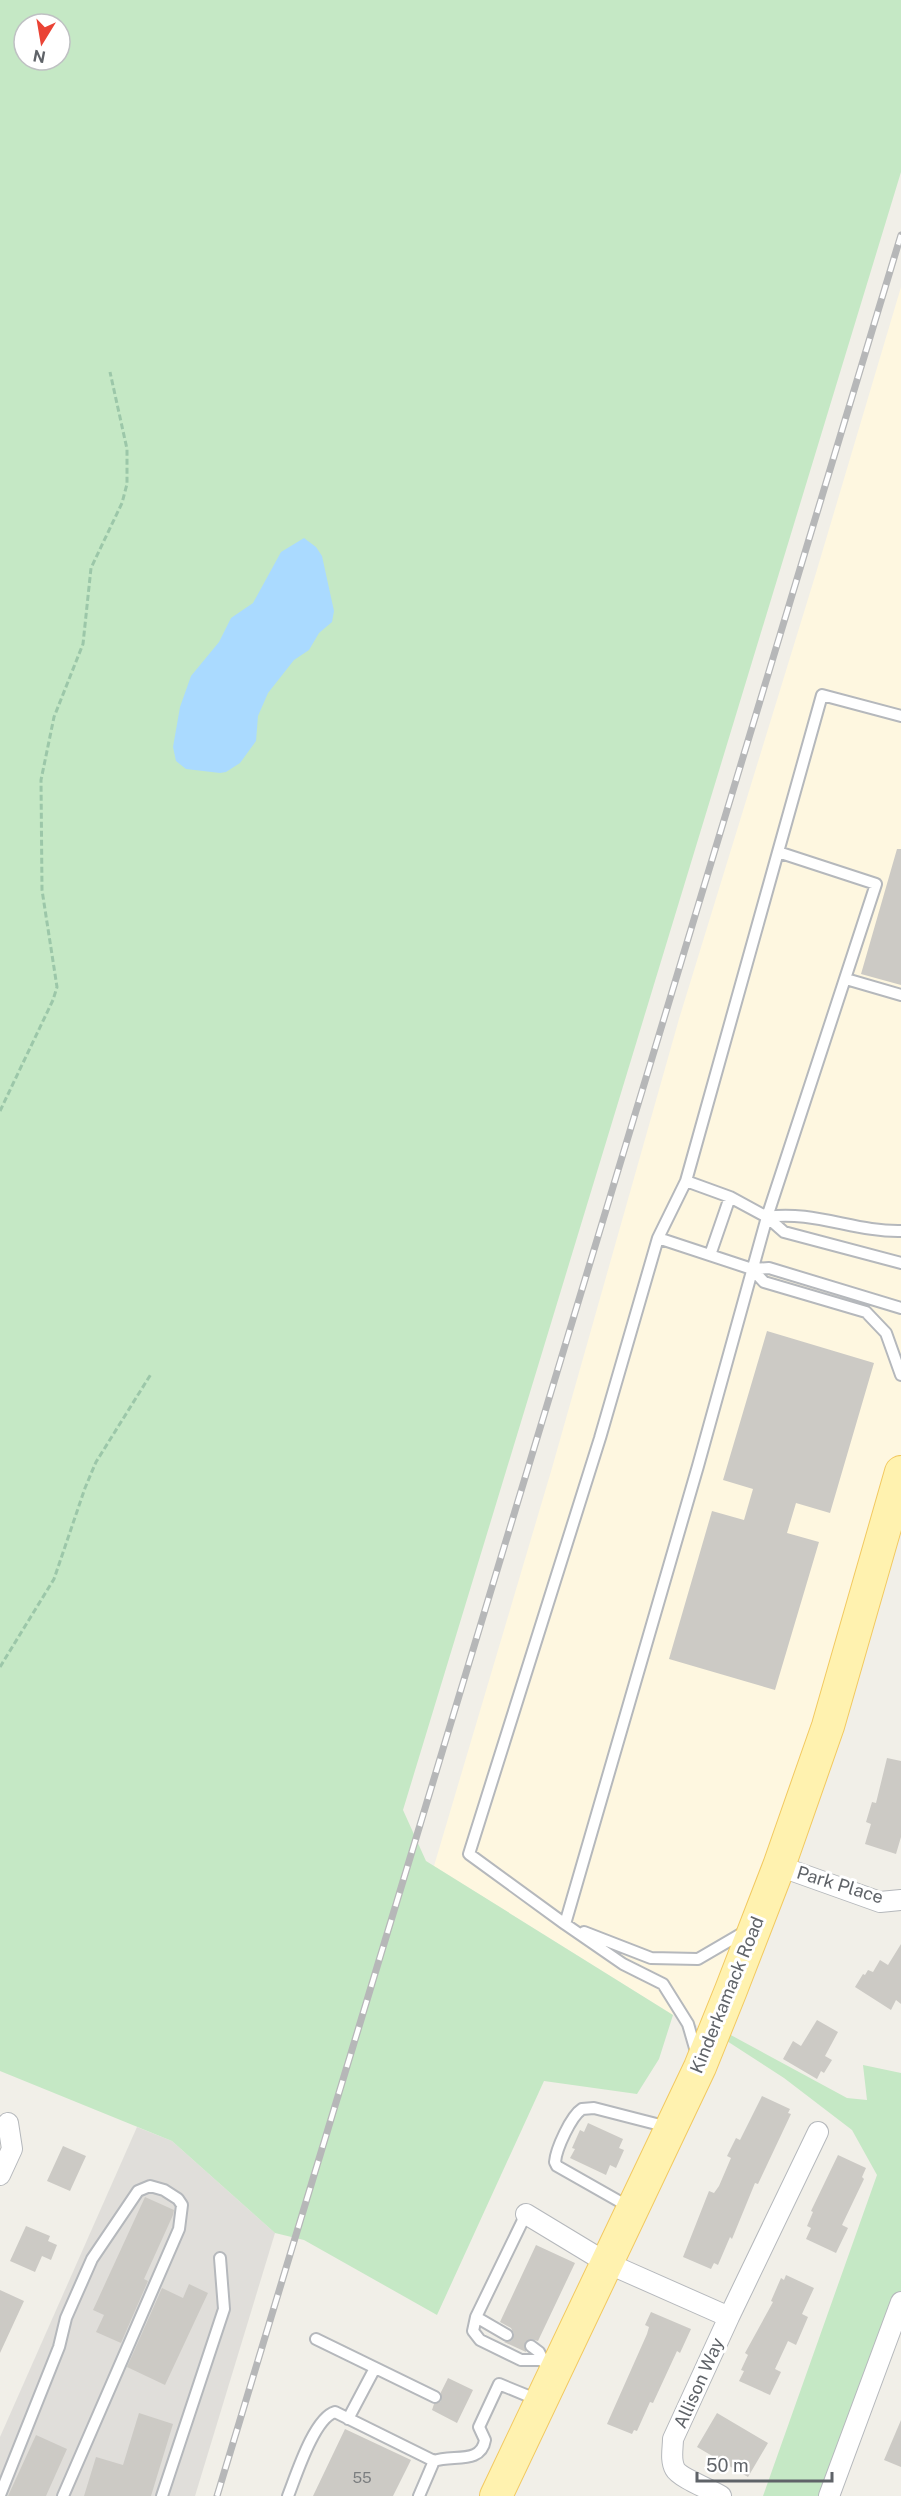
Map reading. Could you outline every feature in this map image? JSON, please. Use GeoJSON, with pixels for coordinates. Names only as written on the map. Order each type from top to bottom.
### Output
{"type":"FeatureCollection","features":[{"type":"Feature","properties":{"kind":"main road","name":"Kinderkamack Road"},"geometry":{"type":"LineString","coordinates":[[496,2496],[541,2401],[549,2366],[607,2263],[700,2067],[779,1866],[828,1726],[901,1472]]}},
{"type":"Feature","properties":{"kind":"street","name":"Park Place"},"geometry":{"type":"LineString","coordinates":[[779,1866],[880,1902],[901,1900]]}},
{"type":"Feature","properties":{"kind":"street"},"geometry":{"type":"LineString","coordinates":[[0,2175],[12,2149],[8,2123]]}},
{"type":"Feature","properties":{"kind":"street","name":"Allison Way"},"geometry":{"type":"LineString","coordinates":[[721,2496],[676,2472],[672,2450],[674,2439],[729,2317],[818,2132]]}},
{"type":"Feature","properties":{"kind":"street","name":"Allison Way"},"geometry":{"type":"LineString","coordinates":[[526,2214],[607,2263],[729,2317]]}},
{"type":"Feature","properties":{"kind":"street"},"geometry":{"type":"LineString","coordinates":[[829,2496],[901,2302]]}},
{"type":"Feature","properties":{"kind":"lane"},"geometry":{"type":"LineString","coordinates":[[700,2067],[688,2024],[663,1984],[623,1964],[469,1854],[600,1438],[658,1238],[687,1181],[822,695],[901,716]]}},
{"type":"Feature","properties":{"kind":"lane"},"geometry":{"type":"LineString","coordinates":[[565,1924],[698,1466],[767,1217],[876,884],[778,852]]}},
{"type":"Feature","properties":{"kind":"lane"},"geometry":{"type":"LineString","coordinates":[[846,979],[901,995]]}},
{"type":"Feature","properties":{"kind":"lane"},"geometry":{"type":"LineString","coordinates":[[687,1181],[730,1197],[767,1217],[784,1232],[901,1263]]}},
{"type":"Feature","properties":{"kind":"lane"},"geometry":{"type":"LineString","coordinates":[[710,1255],[730,1197]]}},
{"type":"Feature","properties":{"kind":"lane"},"geometry":{"type":"LineString","coordinates":[[767,1217],[788,1214],[881,1231],[901,1231]]}},
{"type":"Feature","properties":{"kind":"lane"},"geometry":{"type":"LineString","coordinates":[[658,1238],[752,1269],[769,1268],[901,1308]]}},
{"type":"Feature","properties":{"kind":"lane"},"geometry":{"type":"LineString","coordinates":[[752,1269],[764,1282],[866,1312],[886,1333],[901,1375]]}},
{"type":"Feature","properties":{"kind":"lane"},"geometry":{"type":"LineString","coordinates":[[565,1924],[651,1959],[698,1959],[755,1926]]}},
{"type":"Feature","properties":{"kind":"lane"},"geometry":{"type":"LineString","coordinates":[[633,2208],[557,2166],[556,2156],[574,2116],[582,2109],[594,2108],[671,2128]]}},
{"type":"Feature","properties":{"kind":"lane"},"geometry":{"type":"LineString","coordinates":[[0,2495],[59,2347],[66,2318],[93,2259],[138,2192],[150,2186],[164,2190],[178,2199],[182,2205],[179,2229],[63,2496]]}},
{"type":"Feature","properties":{"kind":"lane"},"geometry":{"type":"LineString","coordinates":[[526,2214],[476,2317],[473,2328],[480,2340],[521,2360],[537,2359],[549,2366]]}},
{"type":"Feature","properties":{"kind":"lane"},"geometry":{"type":"LineString","coordinates":[[162,2496],[224,2309],[220,2258]]}},
{"type":"Feature","properties":{"kind":"lane"},"geometry":{"type":"LineString","coordinates":[[476,2317],[507,2335]]}},
{"type":"Feature","properties":{"kind":"lane"},"geometry":{"type":"LineString","coordinates":[[316,2339],[435,2397]]}},
{"type":"Feature","properties":{"kind":"lane"},"geometry":{"type":"LineString","coordinates":[[531,2346],[549,2366]]}},
{"type":"Feature","properties":{"kind":"lane"},"geometry":{"type":"LineString","coordinates":[[348,2419],[375,2368]]}},
{"type":"Feature","properties":{"kind":"lane"},"geometry":{"type":"LineString","coordinates":[[288,2496],[315,2432],[323,2419],[335,2412],[434,2461],[445,2458],[472,2457],[480,2452],[485,2440],[479,2427],[499,2384],[541,2401]]}},
{"type":"Feature","properties":{"kind":"lane"},"geometry":{"type":"LineString","coordinates":[[419,2496],[434,2461]]}},
{"type":"Feature","properties":{"kind":"path"},"geometry":{"type":"LineString","coordinates":[[0,1111],[16,1082],[57,987],[42,890],[41,780],[54,717],[83,644],[91,568],[122,503],[127,484],[127,449],[110,372]]}},
{"type":"Feature","properties":{"kind":"path"},"geometry":{"type":"LineString","coordinates":[[0,1667],[54,1579],[96,1462],[151,1374]]}},
{"type":"Feature","properties":{"kind":"shaded area"},"geometry":{"type":"Polygon","coordinates":[[[901,287],[901,1472],[713,2032],[673,2015],[434,1866],[552,1468],[679,1019],[901,287]]]}},
{"type":"Feature","properties":{"kind":"shaded area"},"geometry":{"type":"Polygon","coordinates":[[[137,2127],[172,2141],[275,2233],[195,2496],[0,2496],[0,2437],[137,2127]]]}},
{"type":"Feature","properties":{"kind":"green space"},"geometry":{"type":"Polygon","coordinates":[[[0,0],[901,0],[901,172],[403,1810],[426,1861],[673,2015],[659,2059],[637,2094],[544,2081],[437,2315],[304,2240],[275,2233],[172,2141],[0,2071],[0,0]]]}},
{"type":"Feature","properties":{"kind":"green space"},"geometry":{"type":"Polygon","coordinates":[[[716,2027],[847,2098],[867,2100],[863,2065],[901,2073],[901,2302],[829,2496],[763,2496],[877,2175],[852,2130],[784,2078],[713,2032],[716,2027]]]}},
{"type":"Feature","properties":{"kind":"water"},"geometry":{"type":"Polygon","coordinates":[[[304,538],[316,547],[322,556],[334,611],[332,622],[319,633],[309,650],[294,660],[268,693],[258,716],[256,741],[240,763],[220,773],[186,769],[176,761],[173,747],[180,707],[191,676],[219,642],[231,618],[253,603],[281,552],[304,538]]]}},
{"type":"Feature","properties":{"kind":"building"},"geometry":{"type":"Polygon","coordinates":[[[897,849],[901,849],[901,985],[861,974],[897,849]]]}},
{"type":"Feature","properties":{"kind":"building"},"geometry":{"type":"Polygon","coordinates":[[[767,1331],[874,1363],[830,1513],[796,1503],[787,1533],[819,1542],[775,1690],[669,1659],[712,1511],[744,1520],[753,1489],[723,1480],[767,1331]]]}},
{"type":"Feature","properties":{"kind":"building"},"geometry":{"type":"Polygon","coordinates":[[[887,1758],[901,1761],[901,1837],[896,1854],[865,1844],[871,1824],[866,1822],[872,1802],[876,1803],[887,1758]]]}},
{"type":"Feature","properties":{"kind":"building"},"geometry":{"type":"Polygon","coordinates":[[[901,1944],[901,2004],[896,2000],[891,2010],[855,1987],[863,1974],[865,1975],[868,1970],[873,1972],[880,1960],[888,1965],[901,1944]]]}},
{"type":"Feature","properties":{"kind":"building"},"geometry":{"type":"Polygon","coordinates":[[[817,2020],[838,2032],[825,2056],[832,2060],[824,2073],[821,2071],[817,2079],[783,2059],[793,2041],[801,2046],[817,2020]]]}},
{"type":"Feature","properties":{"kind":"building"},"geometry":{"type":"Polygon","coordinates":[[[762,2096],[790,2109],[788,2113],[791,2114],[758,2184],[755,2183],[732,2239],[730,2237],[718,2265],[714,2263],[711,2269],[683,2257],[709,2191],[714,2193],[719,2186],[731,2158],[727,2156],[736,2138],[740,2140],[762,2096]]]}},
{"type":"Feature","properties":{"kind":"building"},"geometry":{"type":"Polygon","coordinates":[[[588,2123],[623,2139],[619,2148],[624,2150],[616,2168],[610,2165],[606,2175],[570,2158],[580,2130],[584,2132],[588,2123]]]}},
{"type":"Feature","properties":{"kind":"building"},"geometry":{"type":"Polygon","coordinates":[[[63,2146],[86,2156],[70,2191],[47,2181],[63,2146]]]}},
{"type":"Feature","properties":{"kind":"building"},"geometry":{"type":"Polygon","coordinates":[[[838,2155],[866,2168],[862,2177],[864,2179],[842,2225],[848,2228],[836,2253],[806,2239],[811,2228],[807,2226],[813,2212],[811,2211],[838,2155]]]}},
{"type":"Feature","properties":{"kind":"building"},"geometry":{"type":"Polygon","coordinates":[[[145,2197],[174,2210],[144,2279],[148,2281],[121,2343],[96,2332],[104,2315],[93,2310],[145,2197]]]}},
{"type":"Feature","properties":{"kind":"building"},"geometry":{"type":"Polygon","coordinates":[[[26,2226],[50,2236],[48,2241],[57,2245],[51,2260],[42,2256],[35,2272],[10,2261],[26,2226]]]}},
{"type":"Feature","properties":{"kind":"building"},"geometry":{"type":"Polygon","coordinates":[[[536,2245],[575,2263],[538,2341],[531,2339],[525,2342],[526,2352],[504,2342],[511,2341],[514,2334],[511,2328],[500,2322],[536,2245]]]}},
{"type":"Feature","properties":{"kind":"building"},"geometry":{"type":"Polygon","coordinates":[[[786,2275],[814,2288],[802,2314],[808,2317],[796,2345],[788,2341],[775,2369],[781,2372],[770,2395],[739,2381],[748,2355],[745,2353],[773,2302],[771,2301],[781,2278],[784,2280],[786,2275]]]}},
{"type":"Feature","properties":{"kind":"building"},"geometry":{"type":"Polygon","coordinates":[[[189,2284],[208,2293],[165,2385],[127,2367],[162,2288],[183,2298],[189,2284]]]}},
{"type":"Feature","properties":{"kind":"building"},"geometry":{"type":"Polygon","coordinates":[[[0,2290],[24,2301],[0,2353],[0,2290]]]}},
{"type":"Feature","properties":{"kind":"building"},"geometry":{"type":"Polygon","coordinates":[[[651,2312],[691,2329],[680,2353],[677,2351],[653,2403],[650,2402],[637,2431],[634,2430],[632,2434],[607,2424],[647,2334],[649,2327],[645,2325],[651,2312]]]}},
{"type":"Feature","properties":{"kind":"building"},"geometry":{"type":"Polygon","coordinates":[[[448,2378],[473,2390],[457,2423],[432,2410],[434,2404],[441,2401],[441,2392],[448,2378]]]}},
{"type":"Feature","properties":{"kind":"building"},"geometry":{"type":"Polygon","coordinates":[[[139,2413],[173,2424],[151,2496],[84,2496],[96,2457],[123,2465],[139,2413]]]}},
{"type":"Feature","properties":{"kind":"building"},"geometry":{"type":"Polygon","coordinates":[[[717,2413],[768,2443],[748,2477],[697,2447],[717,2413]]]}},
{"type":"Feature","properties":{"kind":"building"},"geometry":{"type":"Polygon","coordinates":[[[901,2420],[901,2467],[884,2460],[901,2420]]]}},
{"type":"Feature","properties":{"kind":"building"},"geometry":{"type":"Polygon","coordinates":[[[345,2429],[411,2460],[393,2496],[313,2496],[345,2429]]]}},
{"type":"Feature","properties":{"kind":"building"},"geometry":{"type":"Polygon","coordinates":[[[36,2435],[67,2449],[46,2496],[8,2496],[36,2435]]]}},
{"type":"Feature","properties":{"kind":"railway"},"geometry":{"type":"LineString","coordinates":[[217,2496],[901,235]]}}]}
